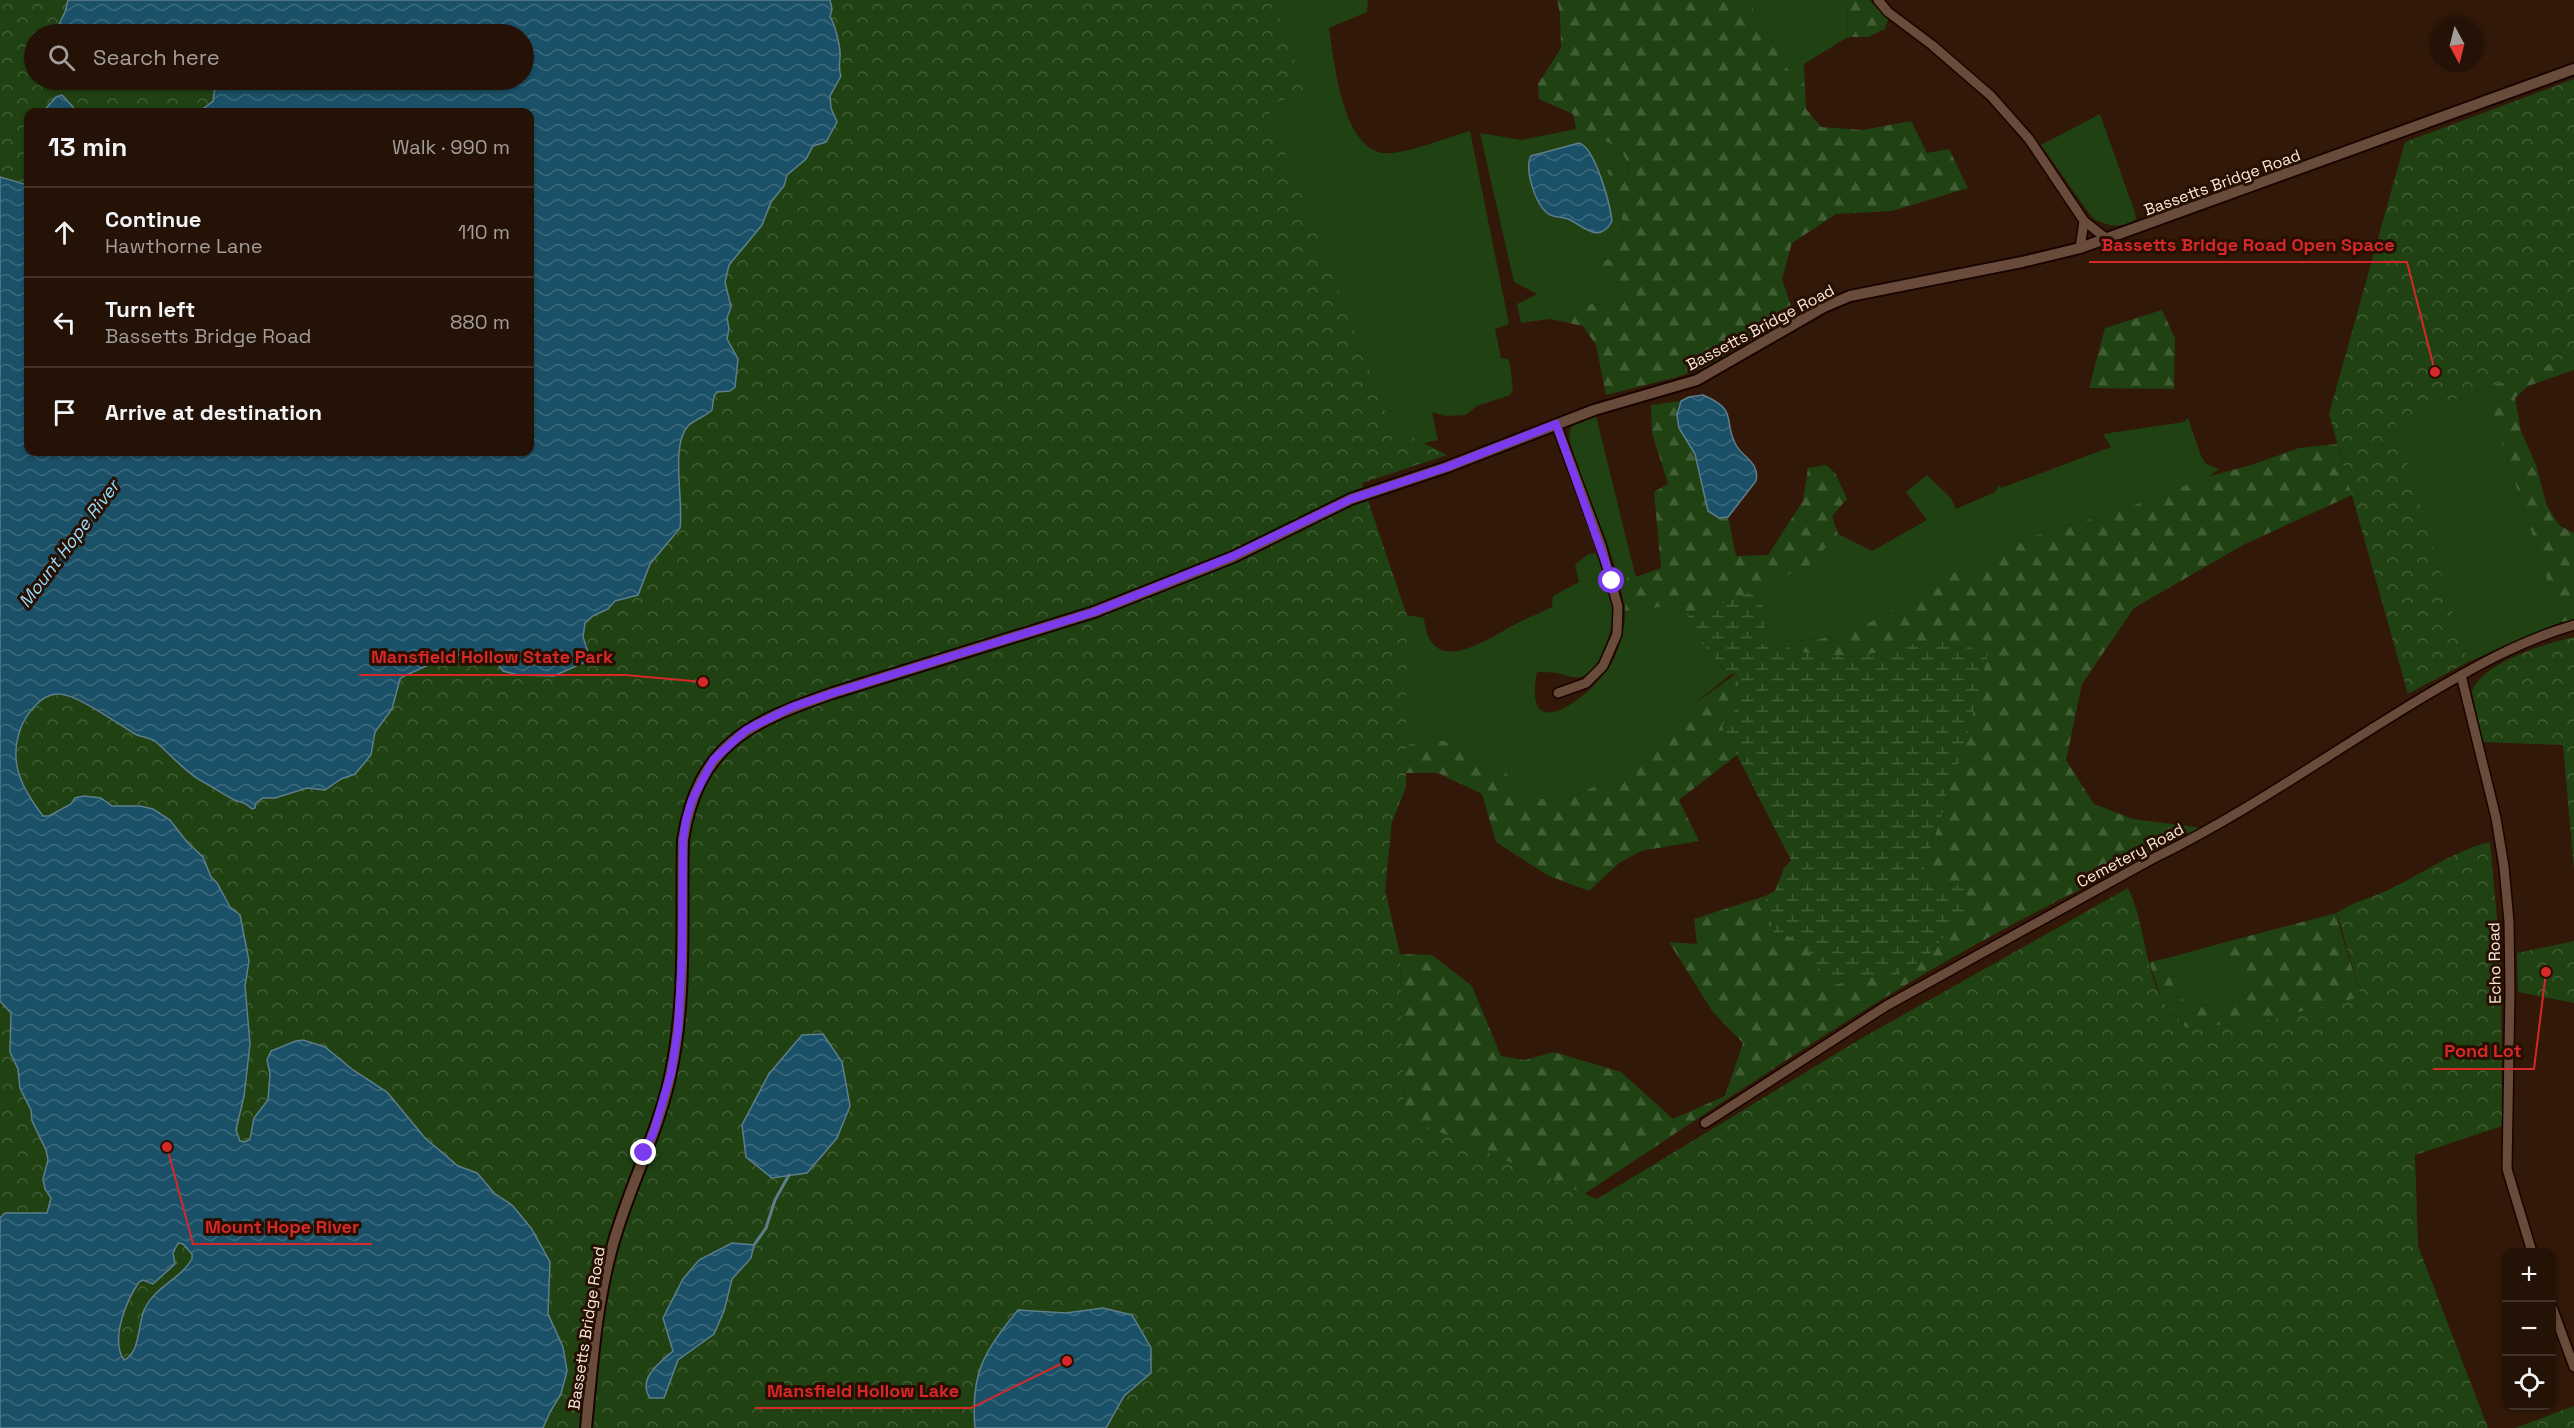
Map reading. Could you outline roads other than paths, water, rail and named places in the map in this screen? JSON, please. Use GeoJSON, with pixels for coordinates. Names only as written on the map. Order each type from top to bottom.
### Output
{"type":"FeatureCollection","features":[{"type":"Feature","properties":{"kind":"street"},"geometry":{"type":"LineString","coordinates":[[1878,0],[1888,12],[1932,45],[1992,96],[2029,139],[2084,221],[2107,239]]}},
{"type":"Feature","properties":{"kind":"street","name":"Bassetts Bridge Road"},"geometry":{"type":"LineString","coordinates":[[586,1428],[600,1312],[611,1249],[654,1131],[674,1057],[682,957],[683,840],[686,820],[702,777],[728,745],[746,730],[792,707],[1094,612],[1233,556],[1351,499],[1447,467],[1556,424],[1697,380],[1824,307],[1850,296],[2022,262],[2080,248],[2574,69]]}},
{"type":"Feature","properties":{"kind":"street"},"geometry":{"type":"LineString","coordinates":[[2080,248],[2084,221]]}},
{"type":"Feature","properties":{"kind":"street"},"geometry":{"type":"LineString","coordinates":[[1556,424],[1600,543],[1618,607],[1617,634],[1603,666],[1586,683],[1558,693]]}},
{"type":"Feature","properties":{"kind":"street","name":"Cemetery Road"},"geometry":{"type":"LineString","coordinates":[[1705,1123],[1886,1006],[2152,859],[2196,838],[2373,726],[2461,675],[2509,649],[2574,625]]}},
{"type":"Feature","properties":{"kind":"street","name":"Echo Road"},"geometry":{"type":"LineString","coordinates":[[2461,675],[2496,818],[2504,867],[2509,922],[2510,991],[2507,1169],[2531,1248]]}},
{"type":"Feature","properties":{"kind":"street"},"geometry":{"type":"LineString","coordinates":[[2556,1317],[2574,1367]]}},
{"type":"Feature","properties":{"kind":"water"},"geometry":{"type":"Polygon","coordinates":[[[68,0],[830,0],[832,9],[830,17],[840,52],[841,76],[830,96],[831,108],[837,122],[826,142],[813,146],[806,159],[787,175],[784,186],[771,202],[762,225],[729,265],[725,282],[731,307],[727,318],[729,329],[727,339],[738,359],[735,387],[730,391],[717,392],[714,396],[712,410],[688,426],[683,435],[679,460],[680,528],[650,564],[638,595],[615,601],[608,609],[593,616],[585,623],[583,637],[589,655],[583,663],[554,676],[518,675],[503,671],[492,657],[475,651],[442,659],[400,679],[392,709],[375,732],[371,755],[355,774],[341,779],[325,790],[307,788],[275,798],[263,798],[252,809],[198,779],[154,741],[135,734],[67,695],[52,695],[39,702],[21,727],[16,745],[20,778],[43,816],[49,816],[71,804],[75,798],[84,796],[101,798],[112,806],[140,806],[153,809],[170,820],[187,842],[203,857],[211,877],[217,883],[230,907],[240,915],[249,961],[245,986],[250,1044],[244,1096],[236,1130],[240,1141],[245,1142],[250,1139],[254,1118],[268,1100],[270,1073],[267,1060],[271,1051],[303,1040],[325,1047],[353,1070],[387,1092],[425,1138],[458,1166],[477,1173],[495,1194],[512,1205],[531,1228],[550,1262],[548,1314],[563,1347],[567,1371],[561,1394],[543,1428],[0,1428],[0,1218],[5,1213],[47,1213],[51,1198],[45,1189],[43,1179],[48,1160],[46,1150],[32,1121],[31,1110],[20,1088],[18,1069],[10,1052],[11,1013],[0,1001],[0,177],[24,184],[24,456],[534,456],[534,108],[204,108],[213,101],[215,90],[534,90],[534,24],[59,24],[68,0]],[[178,1243],[173,1253],[175,1264],[153,1284],[143,1280],[139,1282],[129,1299],[121,1321],[119,1342],[124,1360],[133,1352],[142,1316],[149,1302],[187,1266],[192,1259],[192,1254],[183,1244],[178,1243]]]}},
{"type":"Feature","properties":{"kind":"water"},"geometry":{"type":"Polygon","coordinates":[[[62,95],[73,108],[46,108],[56,97],[62,95]]]}},
{"type":"Feature","properties":{"kind":"water"},"geometry":{"type":"Polygon","coordinates":[[[1579,143],[1591,154],[1608,202],[1612,221],[1601,232],[1590,231],[1568,219],[1549,214],[1538,201],[1530,177],[1531,156],[1579,143]]]}},
{"type":"Feature","properties":{"kind":"water"},"geometry":{"type":"Polygon","coordinates":[[[1703,395],[1722,406],[1726,411],[1736,445],[1756,469],[1756,481],[1728,517],[1719,518],[1708,511],[1695,454],[1679,428],[1677,415],[1681,401],[1703,395]]]}},
{"type":"Feature","properties":{"kind":"water"},"geometry":{"type":"Polygon","coordinates":[[[823,1034],[842,1062],[850,1106],[837,1138],[807,1173],[772,1178],[746,1157],[742,1125],[769,1074],[802,1035],[823,1034]]]}},
{"type":"Feature","properties":{"kind":"water"},"geometry":{"type":"Polygon","coordinates":[[[732,1243],[754,1245],[751,1258],[732,1279],[724,1311],[714,1334],[678,1360],[664,1398],[650,1398],[646,1384],[648,1378],[656,1366],[673,1351],[663,1318],[683,1279],[699,1260],[732,1243]]]}},
{"type":"Feature","properties":{"kind":"water"},"geometry":{"type":"Polygon","coordinates":[[[1103,1308],[1132,1315],[1151,1348],[1151,1373],[1124,1396],[1106,1428],[975,1428],[975,1392],[982,1363],[1018,1310],[1066,1313],[1103,1308]]]}},
{"type":"Feature","properties":{"kind":"waterway"},"geometry":{"type":"LineString","coordinates":[[754,1245],[766,1228],[775,1200],[789,1175]]}},
{"type":"Feature","properties":{"kind":"place","name":"Bassetts Bridge Road Open Space"},"geometry":{"type":"Point","coordinates":[2435,372]}},
{"type":"Feature","properties":{"kind":"place","name":"Mansfield Hollow State Park"},"geometry":{"type":"Point","coordinates":[703,682]}},
{"type":"Feature","properties":{"kind":"place","name":"Pond Lot"},"geometry":{"type":"Point","coordinates":[2546,972]}},
{"type":"Feature","properties":{"kind":"place","name":"Mount Hope River"},"geometry":{"type":"Point","coordinates":[167,1147]}},
{"type":"Feature","properties":{"kind":"place","name":"Mansfield Hollow Lake"},"geometry":{"type":"Point","coordinates":[1067,1361]}}]}
